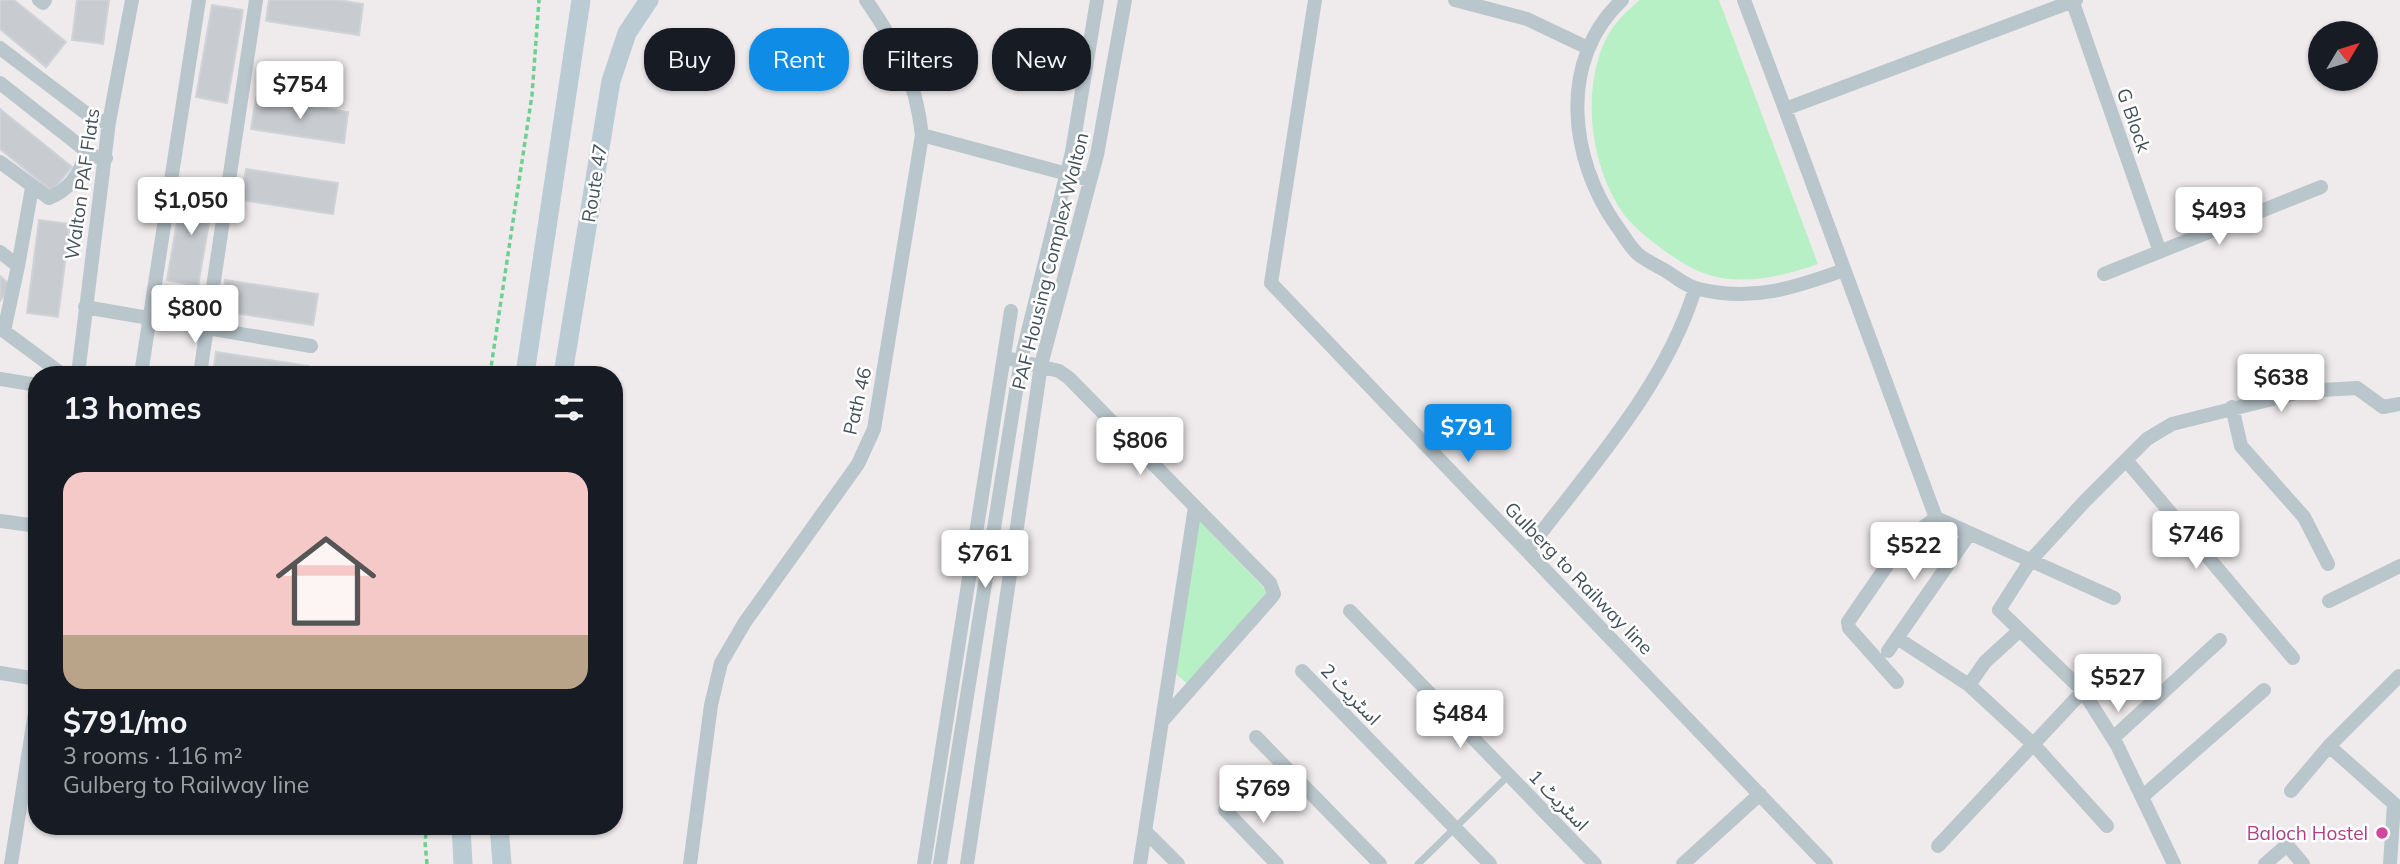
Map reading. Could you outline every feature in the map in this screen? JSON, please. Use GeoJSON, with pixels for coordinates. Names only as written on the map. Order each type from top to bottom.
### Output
{"type":"FeatureCollection","features":[{"type":"Feature","properties":{"kind":"street"},"geometry":{"type":"LineString","coordinates":[[39,0],[43,3],[45,0]]}},
{"type":"Feature","properties":{"kind":"street","name":"Walton PAF Flats"},"geometry":{"type":"LineString","coordinates":[[79,366],[109,121],[132,0]]}},
{"type":"Feature","properties":{"kind":"street"},"geometry":{"type":"LineString","coordinates":[[142,366],[199,0]]}},
{"type":"Feature","properties":{"kind":"street"},"geometry":{"type":"LineString","coordinates":[[201,366],[256,0]]}},
{"type":"Feature","properties":{"kind":"street","name":"Route 47"},"geometry":{"type":"LineString","coordinates":[[526,366],[581,0]]}},
{"type":"Feature","properties":{"kind":"street","name":"Route 47"},"geometry":{"type":"LineString","coordinates":[[564,366],[611,81],[627,33],[649,0]]}},
{"type":"Feature","properties":{"kind":"street","name":"Path 46"},"geometry":{"type":"LineString","coordinates":[[690,864],[711,705],[721,663],[745,622],[858,464],[874,429],[922,135],[918,101],[907,65],[866,0]]}},
{"type":"Feature","properties":{"kind":"street","name":"PAF Housing Complex Walton"},"geometry":{"type":"LineString","coordinates":[[940,864],[1021,360],[1067,172],[1097,0]]}},
{"type":"Feature","properties":{"kind":"street","name":"PAF Housing Complex Walton"},"geometry":{"type":"LineString","coordinates":[[967,864],[1041,365],[1090,180],[1125,0]]}},
{"type":"Feature","properties":{"kind":"street","name":"Gulberg to Railway line"},"geometry":{"type":"LineString","coordinates":[[1315,0],[1270,283],[1826,864]]}},
{"type":"Feature","properties":{"kind":"street"},"geometry":{"type":"LineString","coordinates":[[1455,0],[1527,19],[1588,48]]}},
{"type":"Feature","properties":{"kind":"street"},"geometry":{"type":"LineString","coordinates":[[1622,0],[1606,16],[1588,48],[1578,97],[1578,141],[1597,197],[1637,254],[1695,289],[1742,297],[1787,291],[1844,271]]}},
{"type":"Feature","properties":{"kind":"street"},"geometry":{"type":"LineString","coordinates":[[1744,0],[1936,518],[2114,598]]}},
{"type":"Feature","properties":{"kind":"street"},"geometry":{"type":"LineString","coordinates":[[1785,109],[2073,0]]}},
{"type":"Feature","properties":{"kind":"street","name":"G Block"},"geometry":{"type":"LineString","coordinates":[[2073,0],[2160,252]]}},
{"type":"Feature","properties":{"kind":"street"},"geometry":{"type":"LineString","coordinates":[[0,48],[95,120],[109,121]]}},
{"type":"Feature","properties":{"kind":"street"},"geometry":{"type":"LineString","coordinates":[[0,83],[86,151],[76,177],[59,194],[50,198],[32,188],[0,162]]}},
{"type":"Feature","properties":{"kind":"street"},"geometry":{"type":"LineString","coordinates":[[922,135],[1090,180]]}},
{"type":"Feature","properties":{"kind":"street"},"geometry":{"type":"LineString","coordinates":[[85,155],[106,158]]}},
{"type":"Feature","properties":{"kind":"street"},"geometry":{"type":"LineString","coordinates":[[2104,274],[2321,187]]}},
{"type":"Feature","properties":{"kind":"street"},"geometry":{"type":"LineString","coordinates":[[32,188],[18,266],[2,330],[51,366]]}},
{"type":"Feature","properties":{"kind":"street"},"geometry":{"type":"LineString","coordinates":[[0,253],[18,266]]}},
{"type":"Feature","properties":{"kind":"street"},"geometry":{"type":"LineString","coordinates":[[1527,551],[1612,438],[1651,380],[1685,321],[1695,289]]}},
{"type":"Feature","properties":{"kind":"street"},"geometry":{"type":"LineString","coordinates":[[85,307],[311,346]]}},
{"type":"Feature","properties":{"kind":"street"},"geometry":{"type":"LineString","coordinates":[[924,864],[1011,311]]}},
{"type":"Feature","properties":{"kind":"street"},"geometry":{"type":"LineString","coordinates":[[1004,358],[1041,365],[1069,379],[1270,583],[1274,594],[1164,719]]}},
{"type":"Feature","properties":{"kind":"street"},"geometry":{"type":"LineString","coordinates":[[0,379],[28,384]]}},
{"type":"Feature","properties":{"kind":"street"},"geometry":{"type":"LineString","coordinates":[[2168,863],[2142,797],[2113,738],[2083,691],[1999,610],[2031,560],[2147,439],[2172,424],[2304,391],[2357,388],[2383,407],[2400,404]]}},
{"type":"Feature","properties":{"kind":"street"},"geometry":{"type":"LineString","coordinates":[[2232,407],[2241,446],[2304,517],[2329,564]]}},
{"type":"Feature","properties":{"kind":"street"},"geometry":{"type":"LineString","coordinates":[[2126,460],[2293,658]]}},
{"type":"Feature","properties":{"kind":"street"},"geometry":{"type":"LineString","coordinates":[[1140,864],[1147,834],[1195,507]]}},
{"type":"Feature","properties":{"kind":"street"},"geometry":{"type":"LineString","coordinates":[[1896,682],[1849,628],[1848,622],[1903,542],[1936,518]]}},
{"type":"Feature","properties":{"kind":"street"},"geometry":{"type":"LineString","coordinates":[[0,521],[28,525]]}},
{"type":"Feature","properties":{"kind":"street"},"geometry":{"type":"LineString","coordinates":[[1888,651],[1970,533]]}},
{"type":"Feature","properties":{"kind":"street"},"geometry":{"type":"LineString","coordinates":[[2329,601],[2400,566]]}},
{"type":"Feature","properties":{"kind":"street","name":"اسٹریٹ 1"},"geometry":{"type":"LineString","coordinates":[[1350,611],[1594,864]]}},
{"type":"Feature","properties":{"kind":"street"},"geometry":{"type":"LineString","coordinates":[[1969,685],[1985,662],[2020,630]]}},
{"type":"Feature","properties":{"kind":"street"},"geometry":{"type":"LineString","coordinates":[[1897,638],[1969,685],[2033,744],[2107,826]]}},
{"type":"Feature","properties":{"kind":"street"},"geometry":{"type":"LineString","coordinates":[[2113,738],[2220,640]]}},
{"type":"Feature","properties":{"kind":"street","name":"اسٹریٹ 2"},"geometry":{"type":"LineString","coordinates":[[1302,671],[1490,864]]}},
{"type":"Feature","properties":{"kind":"street"},"geometry":{"type":"LineString","coordinates":[[0,673],[28,678]]}},
{"type":"Feature","properties":{"kind":"street"},"geometry":{"type":"LineString","coordinates":[[2291,791],[2329,746],[2399,676]]}},
{"type":"Feature","properties":{"kind":"street"},"geometry":{"type":"LineString","coordinates":[[2142,797],[2264,690]]}},
{"type":"Feature","properties":{"kind":"street"},"geometry":{"type":"LineString","coordinates":[[1938,846],[2083,691]]}},
{"type":"Feature","properties":{"kind":"street"},"geometry":{"type":"LineString","coordinates":[[1256,737],[1380,864]]}},
{"type":"Feature","properties":{"kind":"street"},"geometry":{"type":"LineString","coordinates":[[2329,746],[2397,807],[2390,864]]}},
{"type":"Feature","properties":{"kind":"street"},"geometry":{"type":"LineString","coordinates":[[11,864],[28,787]]}},
{"type":"Feature","properties":{"kind":"street"},"geometry":{"type":"LineString","coordinates":[[1683,864],[1760,794]]}},
{"type":"Feature","properties":{"kind":"street"},"geometry":{"type":"LineString","coordinates":[[1225,810],[1277,864]]}},
{"type":"Feature","properties":{"kind":"street"},"geometry":{"type":"LineString","coordinates":[[1147,834],[1178,864]]}},
{"type":"Feature","properties":{"kind":"street"},"geometry":{"type":"LineString","coordinates":[[461,835],[463,864]]}},
{"type":"Feature","properties":{"kind":"street"},"geometry":{"type":"LineString","coordinates":[[500,835],[502,864]]}},
{"type":"Feature","properties":{"kind":"street"},"geometry":{"type":"LineString","coordinates":[[2265,864],[2287,845],[2303,864]]}},
{"type":"Feature","properties":{"kind":"lane"},"geometry":{"type":"LineString","coordinates":[[1418,864],[1508,775]]}},
{"type":"Feature","properties":{"kind":"path"},"geometry":{"type":"LineString","coordinates":[[491,366],[532,95],[539,0]]}},
{"type":"Feature","properties":{"kind":"path"},"geometry":{"type":"LineString","coordinates":[[426,835],[427,864]]}},
{"type":"Feature","properties":{"kind":"green space"},"geometry":{"type":"Polygon","coordinates":[[[1640,0],[1719,0],[1818,264],[1761,278],[1717,277],[1694,269],[1671,256],[1623,213],[1603,173],[1596,150],[1592,102],[1599,56],[1608,35],[1622,16],[1640,0]]]}},
{"type":"Feature","properties":{"kind":"green space"},"geometry":{"type":"Polygon","coordinates":[[[1199,520],[1267,591],[1189,685],[1176,674],[1199,520]]]}},
{"type":"Feature","properties":{"kind":"building"},"geometry":{"type":"Polygon","coordinates":[[[0,0],[14,0],[66,42],[46,67],[0,29],[0,0]]]}},
{"type":"Feature","properties":{"kind":"building"},"geometry":{"type":"Polygon","coordinates":[[[77,0],[109,0],[103,44],[72,40],[77,0]]]}},
{"type":"Feature","properties":{"kind":"building"},"geometry":{"type":"Polygon","coordinates":[[[269,0],[338,0],[363,4],[359,35],[266,21],[269,0]]]}},
{"type":"Feature","properties":{"kind":"building"},"geometry":{"type":"Polygon","coordinates":[[[212,5],[243,10],[227,103],[196,97],[212,5]]]}},
{"type":"Feature","properties":{"kind":"building"},"geometry":{"type":"Polygon","coordinates":[[[256,98],[348,112],[344,143],[251,129],[256,98]]]}},
{"type":"Feature","properties":{"kind":"building"},"geometry":{"type":"Polygon","coordinates":[[[0,109],[72,167],[52,191],[0,149],[0,109]]]}},
{"type":"Feature","properties":{"kind":"building"},"geometry":{"type":"Polygon","coordinates":[[[246,169],[338,183],[333,214],[241,200],[246,169]]]}},
{"type":"Feature","properties":{"kind":"building"},"geometry":{"type":"Polygon","coordinates":[[[183,188],[214,194],[198,286],[167,280],[183,188]]]}},
{"type":"Feature","properties":{"kind":"building"},"geometry":{"type":"Polygon","coordinates":[[[39,220],[70,224],[58,317],[27,313],[39,220]]]}},
{"type":"Feature","properties":{"kind":"building"},"geometry":{"type":"Polygon","coordinates":[[[0,276],[12,286],[0,301],[0,276]]]}},
{"type":"Feature","properties":{"kind":"building"},"geometry":{"type":"Polygon","coordinates":[[[225,280],[318,294],[313,325],[221,311],[225,280]]]}},
{"type":"Feature","properties":{"kind":"building"},"geometry":{"type":"Polygon","coordinates":[[[216,352],[309,366],[214,366],[216,352]]]}},
{"type":"Feature","properties":{"kind":"place","name":"Baloch Hostel"},"geometry":{"type":"Point","coordinates":[2382,833]}}]}
